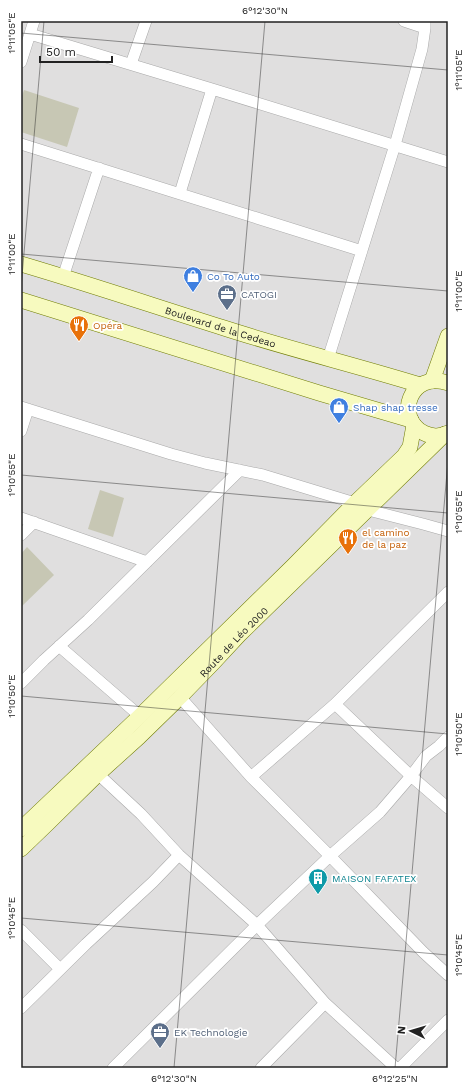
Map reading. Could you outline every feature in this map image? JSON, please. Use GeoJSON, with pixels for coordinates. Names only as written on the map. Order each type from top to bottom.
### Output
{"type":"FeatureCollection","features":[{"type":"Feature","properties":{"kind":"street"},"geometry":{"type":"LineString","coordinates":[[21,62],[34,21]]}},
{"type":"Feature","properties":{"kind":"street"},"geometry":{"type":"LineString","coordinates":[[131,64],[146,21]]}},
{"type":"Feature","properties":{"kind":"street"},"geometry":{"type":"LineString","coordinates":[[328,359],[395,145],[422,49],[425,24],[404,21]]}},
{"type":"Feature","properties":{"kind":"street"},"geometry":{"type":"LineString","coordinates":[[30,34],[448,162]]}},
{"type":"Feature","properties":{"kind":"street"},"geometry":{"type":"LineString","coordinates":[[180,193],[212,89]]}},
{"type":"Feature","properties":{"kind":"street"},"geometry":{"type":"LineString","coordinates":[[21,144],[362,251]]}},
{"type":"Feature","properties":{"kind":"street"},"geometry":{"type":"LineString","coordinates":[[63,277],[99,168]]}},
{"type":"Feature","properties":{"kind":"street","name":"Boulevard de la Cedeao"},"geometry":{"type":"LineString","coordinates":[[21,264],[328,359],[426,383],[441,381],[448,383]]}},
{"type":"Feature","properties":{"kind":"street"},"geometry":{"type":"LineString","coordinates":[[21,300],[412,422],[420,431],[428,435],[436,436],[447,434]]}},
{"type":"Feature","properties":{"kind":"street"},"geometry":{"type":"LineString","coordinates":[[426,383],[448,336]]}},
{"type":"Feature","properties":{"kind":"street","name":"Route de Léo 2000"},"geometry":{"type":"LineString","coordinates":[[21,829],[140,716],[404,456],[410,447],[412,422],[408,410],[409,401],[413,392],[426,383]]}},
{"type":"Feature","properties":{"kind":"street"},"geometry":{"type":"LineString","coordinates":[[21,431],[24,408],[171,454],[204,463],[263,475],[355,503],[368,510],[448,531]]}},
{"type":"Feature","properties":{"kind":"street","name":"Route de Léo 2000"},"geometry":{"type":"LineString","coordinates":[[21,849],[180,697],[239,635],[447,434]]}},
{"type":"Feature","properties":{"kind":"street"},"geometry":{"type":"LineString","coordinates":[[21,683],[88,620],[240,470]]}},
{"type":"Feature","properties":{"kind":"street"},"geometry":{"type":"LineString","coordinates":[[21,518],[147,562]]}},
{"type":"Feature","properties":{"kind":"street"},"geometry":{"type":"LineString","coordinates":[[21,535],[34,522]]}},
{"type":"Feature","properties":{"kind":"street"},"geometry":{"type":"LineString","coordinates":[[251,777],[335,704],[448,592]]}},
{"type":"Feature","properties":{"kind":"street"},"geometry":{"type":"LineString","coordinates":[[59,646],[140,716]]}},
{"type":"Feature","properties":{"kind":"street"},"geometry":{"type":"LineString","coordinates":[[180,697],[251,777],[423,952],[448,975]]}},
{"type":"Feature","properties":{"kind":"street"},"geometry":{"type":"LineString","coordinates":[[335,704],[411,776],[448,808]]}},
{"type":"Feature","properties":{"kind":"street"},"geometry":{"type":"LineString","coordinates":[[113,1068],[257,925],[330,856],[380,812],[426,756],[448,737]]}},
{"type":"Feature","properties":{"kind":"street"},"geometry":{"type":"LineString","coordinates":[[98,774],[141,814],[179,855],[257,925],[325,1003],[396,1068]]}},
{"type":"Feature","properties":{"kind":"street"},"geometry":{"type":"LineString","coordinates":[[21,1008],[112,918],[153,882],[179,855]]}},
{"type":"Feature","properties":{"kind":"street"},"geometry":{"type":"LineString","coordinates":[[21,930],[60,969]]}},
{"type":"Feature","properties":{"kind":"street"},"geometry":{"type":"LineString","coordinates":[[261,1068],[325,1003]]}},
{"type":"Feature","properties":{"kind":"street"},"geometry":{"type":"LineString","coordinates":[[400,1068],[448,1020]]}},
{"type":"Feature","properties":{"kind":"shaded area"},"geometry":{"type":"Polygon","coordinates":[[[21,21],[448,21],[448,1068],[21,1068],[21,21]]]}},
{"type":"Feature","properties":{"kind":"shaded area"},"geometry":{"type":"Polygon","coordinates":[[[24,90],[79,108],[67,147],[21,132],[21,99],[24,90]]]}},
{"type":"Feature","properties":{"kind":"shaded area"},"geometry":{"type":"Polygon","coordinates":[[[100,490],[124,498],[113,537],[88,529],[100,490]]]}},
{"type":"Feature","properties":{"kind":"shaded area"},"geometry":{"type":"Polygon","coordinates":[[[27,547],[54,575],[21,607],[21,554],[27,547]]]}},
{"type":"Feature","properties":{"kind":"place","name":"Co To Auto"},"geometry":{"type":"Point","coordinates":[193,293]}},
{"type":"Feature","properties":{"kind":"place","name":"CATOGI"},"geometry":{"type":"Point","coordinates":[227,311]}},
{"type":"Feature","properties":{"kind":"place","name":"Opéra"},"geometry":{"type":"Point","coordinates":[79,342]}},
{"type":"Feature","properties":{"kind":"place","name":"Shap shap tresse"},"geometry":{"type":"Point","coordinates":[339,424]}},
{"type":"Feature","properties":{"kind":"place","name":"el camino de la paz"},"geometry":{"type":"Point","coordinates":[348,555]}},
{"type":"Feature","properties":{"kind":"place","name":"MAISON FAFATEX"},"geometry":{"type":"Point","coordinates":[318,895]}},
{"type":"Feature","properties":{"kind":"place","name":"EK Technologie"},"geometry":{"type":"Point","coordinates":[160,1049]}}]}
